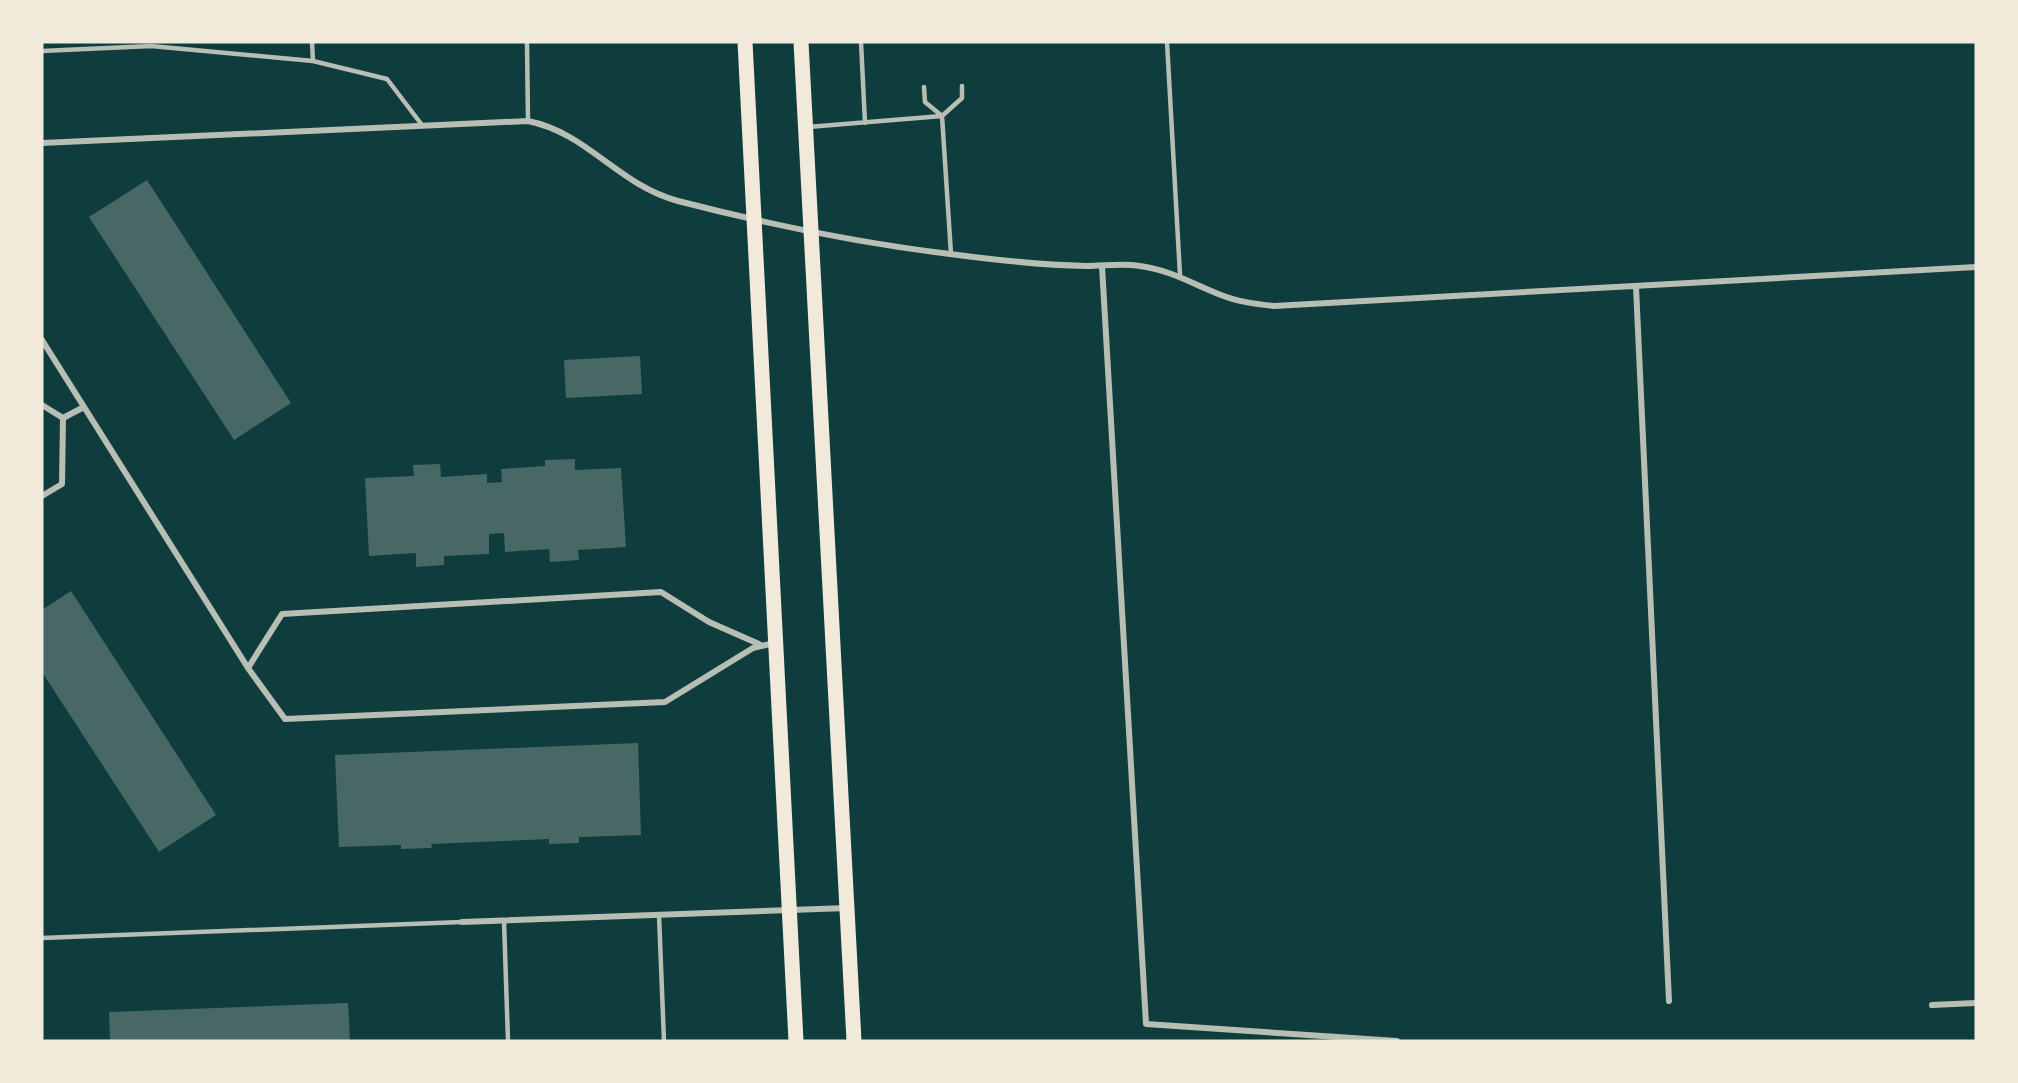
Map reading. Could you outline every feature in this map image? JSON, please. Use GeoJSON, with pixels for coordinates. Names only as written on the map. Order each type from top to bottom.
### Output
{"type":"FeatureCollection","features":[{"type":"Feature","properties":{"kind":"main road"},"geometry":{"type":"LineString","coordinates":[[745,42],[796,1041]]}},
{"type":"Feature","properties":{"kind":"main road"},"geometry":{"type":"LineString","coordinates":[[801,42],[854,1041]]}},
{"type":"Feature","properties":{"kind":"street"},"geometry":{"type":"LineString","coordinates":[[42,143],[528,121],[563,132],[630,181],[649,191],[754,218],[812,231],[951,254],[1102,266],[1139,265],[1180,275],[1222,296],[1274,306],[1976,267]]}},
{"type":"Feature","properties":{"kind":"street"},"geometry":{"type":"LineString","coordinates":[[1102,266],[1146,1024],[1397,1041]]}},
{"type":"Feature","properties":{"kind":"street"},"geometry":{"type":"LineString","coordinates":[[1636,287],[1669,1001]]}},
{"type":"Feature","properties":{"kind":"street"},"geometry":{"type":"LineString","coordinates":[[42,340],[248,668],[285,719],[665,702],[759,644],[777,643]]}},
{"type":"Feature","properties":{"kind":"street"},"geometry":{"type":"LineString","coordinates":[[42,405],[63,418]]}},
{"type":"Feature","properties":{"kind":"street"},"geometry":{"type":"LineString","coordinates":[[63,418],[84,407]]}},
{"type":"Feature","properties":{"kind":"street"},"geometry":{"type":"LineString","coordinates":[[42,496],[62,484],[63,418]]}},
{"type":"Feature","properties":{"kind":"street"},"geometry":{"type":"LineString","coordinates":[[248,668],[282,614],[661,592],[709,622],[759,644]]}},
{"type":"Feature","properties":{"kind":"street"},"geometry":{"type":"LineString","coordinates":[[462,922],[848,908]]}},
{"type":"Feature","properties":{"kind":"street"},"geometry":{"type":"LineString","coordinates":[[1932,1005],[1976,1003]]}},
{"type":"Feature","properties":{"kind":"lane"},"geometry":{"type":"LineString","coordinates":[[312,42],[313,61]]}},
{"type":"Feature","properties":{"kind":"lane"},"geometry":{"type":"LineString","coordinates":[[527,42],[528,121]]}},
{"type":"Feature","properties":{"kind":"lane"},"geometry":{"type":"LineString","coordinates":[[861,42],[865,123]]}},
{"type":"Feature","properties":{"kind":"lane"},"geometry":{"type":"LineString","coordinates":[[1167,42],[1180,275]]}},
{"type":"Feature","properties":{"kind":"lane"},"geometry":{"type":"LineString","coordinates":[[42,51],[137,44],[313,61],[387,79],[422,125]]}},
{"type":"Feature","properties":{"kind":"lane"},"geometry":{"type":"LineString","coordinates":[[807,127],[942,116],[962,98],[962,86]]}},
{"type":"Feature","properties":{"kind":"lane"},"geometry":{"type":"LineString","coordinates":[[924,87],[925,102],[942,116],[951,254]]}},
{"type":"Feature","properties":{"kind":"lane"},"geometry":{"type":"LineString","coordinates":[[659,915],[664,1041]]}},
{"type":"Feature","properties":{"kind":"lane"},"geometry":{"type":"LineString","coordinates":[[504,921],[508,1041]]}},
{"type":"Feature","properties":{"kind":"lane"},"geometry":{"type":"LineString","coordinates":[[42,938],[462,922]]}},
{"type":"Feature","properties":{"kind":"building"},"geometry":{"type":"Polygon","coordinates":[[[147,180],[291,403],[234,440],[89,217],[147,180]]]}},
{"type":"Feature","properties":{"kind":"building"},"geometry":{"type":"Polygon","coordinates":[[[640,356],[642,394],[566,398],[564,360],[640,356]]]}},
{"type":"Feature","properties":{"kind":"building"},"geometry":{"type":"Polygon","coordinates":[[[575,459],[575,470],[621,468],[626,547],[578,550],[579,560],[550,562],[549,549],[505,552],[504,533],[489,534],[489,554],[444,556],[444,565],[416,567],[416,553],[369,556],[365,478],[414,476],[413,465],[440,464],[441,477],[487,474],[487,483],[502,482],[501,469],[545,466],[545,460],[575,459]]]}},
{"type":"Feature","properties":{"kind":"building"},"geometry":{"type":"Polygon","coordinates":[[[71,591],[216,815],[159,852],[42,672],[42,610],[71,591]]]}},
{"type":"Feature","properties":{"kind":"building"},"geometry":{"type":"Polygon","coordinates":[[[638,743],[641,835],[579,837],[579,843],[549,844],[549,839],[431,844],[432,848],[401,849],[401,845],[339,847],[335,755],[638,743]]]}},
{"type":"Feature","properties":{"kind":"building"},"geometry":{"type":"Polygon","coordinates":[[[348,1003],[350,1041],[110,1041],[109,1012],[348,1003]]]}}]}
